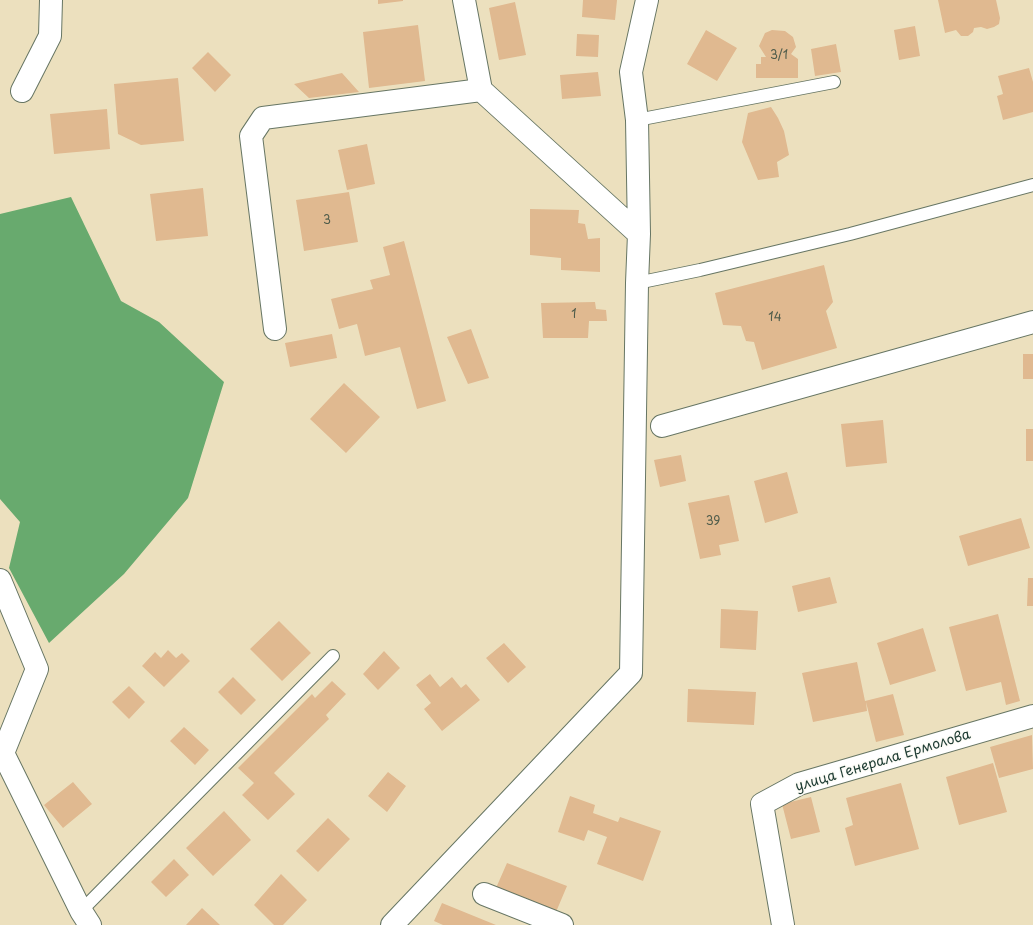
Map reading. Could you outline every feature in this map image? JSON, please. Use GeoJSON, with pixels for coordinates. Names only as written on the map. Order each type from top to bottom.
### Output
{"type":"FeatureCollection","features":[{"type":"Feature","properties":{"kind":"street"},"geometry":{"type":"LineString","coordinates":[[22,91],[50,36],[51,0]]}},
{"type":"Feature","properties":{"kind":"street"},"geometry":{"type":"LineString","coordinates":[[464,0],[482,90],[639,234]]}},
{"type":"Feature","properties":{"kind":"street"},"geometry":{"type":"LineString","coordinates":[[392,925],[631,673],[639,234],[637,120],[631,72],[647,0]]}},
{"type":"Feature","properties":{"kind":"street"},"geometry":{"type":"LineString","coordinates":[[276,329],[251,136],[263,118],[482,90]]}},
{"type":"Feature","properties":{"kind":"street"},"geometry":{"type":"LineString","coordinates":[[662,426],[1033,322]]}},
{"type":"Feature","properties":{"kind":"street"},"geometry":{"type":"LineString","coordinates":[[0,580],[37,669],[3,753],[85,918]]}},
{"type":"Feature","properties":{"kind":"street","name":"улица Генерала Ермолова"},"geometry":{"type":"LineString","coordinates":[[783,925],[762,804],[799,784],[1033,716]]}},
{"type":"Feature","properties":{"kind":"street"},"geometry":{"type":"LineString","coordinates":[[484,894],[562,925]]}},
{"type":"Feature","properties":{"kind":"lane"},"geometry":{"type":"LineString","coordinates":[[637,120],[834,82]]}},
{"type":"Feature","properties":{"kind":"lane"},"geometry":{"type":"LineString","coordinates":[[637,283],[700,270],[850,234],[1033,184]]}},
{"type":"Feature","properties":{"kind":"lane"},"geometry":{"type":"LineString","coordinates":[[85,918],[333,656]]}},
{"type":"Feature","properties":{"kind":"green space"},"geometry":{"type":"Polygon","coordinates":[[[71,197],[121,301],[159,322],[224,382],[188,498],[124,574],[49,643],[9,568],[20,522],[0,499],[0,214],[71,197]]]}},
{"type":"Feature","properties":{"kind":"building"},"geometry":{"type":"Polygon","coordinates":[[[378,0],[403,0],[403,1],[378,4],[378,0]]]}},
{"type":"Feature","properties":{"kind":"building"},"geometry":{"type":"Polygon","coordinates":[[[583,0],[617,0],[615,20],[582,17],[583,0]]]}},
{"type":"Feature","properties":{"kind":"building"},"geometry":{"type":"Polygon","coordinates":[[[938,0],[996,0],[1000,18],[999,24],[987,29],[981,27],[974,28],[973,32],[968,36],[961,36],[956,30],[945,33],[938,0]]]}},
{"type":"Feature","properties":{"kind":"building"},"geometry":{"type":"Polygon","coordinates":[[[515,2],[526,55],[499,60],[489,8],[515,2]]]}},
{"type":"Feature","properties":{"kind":"building"},"geometry":{"type":"Polygon","coordinates":[[[418,25],[425,81],[369,88],[363,32],[418,25]]]}},
{"type":"Feature","properties":{"kind":"building"},"geometry":{"type":"Polygon","coordinates":[[[915,26],[920,56],[899,60],[894,30],[915,26]]]}},
{"type":"Feature","properties":{"kind":"building"},"geometry":{"type":"Polygon","coordinates":[[[706,30],[737,48],[717,81],[687,64],[706,30]]]}},
{"type":"Feature","properties":{"kind":"building"},"geometry":{"type":"Polygon","coordinates":[[[772,30],[785,31],[793,37],[796,47],[791,54],[798,59],[798,78],[756,78],[756,64],[761,64],[761,57],[766,57],[759,46],[765,33],[772,30]]]}},
{"type":"Feature","properties":{"kind":"building"},"geometry":{"type":"Polygon","coordinates":[[[577,34],[599,35],[598,57],[576,56],[577,34]]]}},
{"type":"Feature","properties":{"kind":"building"},"geometry":{"type":"Polygon","coordinates":[[[836,44],[841,72],[815,76],[811,49],[836,44]]]}},
{"type":"Feature","properties":{"kind":"building"},"geometry":{"type":"Polygon","coordinates":[[[208,52],[231,75],[215,92],[192,68],[208,52]]]}},
{"type":"Feature","properties":{"kind":"building"},"geometry":{"type":"Polygon","coordinates":[[[1029,68],[1033,82],[1033,112],[1003,120],[997,96],[1003,94],[998,76],[1029,68]]]}},
{"type":"Feature","properties":{"kind":"building"},"geometry":{"type":"Polygon","coordinates":[[[598,72],[601,96],[562,99],[560,75],[598,72]]]}},
{"type":"Feature","properties":{"kind":"building"},"geometry":{"type":"Polygon","coordinates":[[[342,73],[359,92],[309,98],[294,84],[342,73]]]}},
{"type":"Feature","properties":{"kind":"building"},"geometry":{"type":"Polygon","coordinates":[[[178,78],[184,141],[141,145],[118,134],[114,84],[178,78]]]}},
{"type":"Feature","properties":{"kind":"building"},"geometry":{"type":"Polygon","coordinates":[[[771,107],[784,131],[789,155],[777,162],[779,177],[758,180],[742,142],[748,113],[771,107]]]}},
{"type":"Feature","properties":{"kind":"building"},"geometry":{"type":"Polygon","coordinates":[[[107,109],[110,149],[54,154],[50,114],[107,109]]]}},
{"type":"Feature","properties":{"kind":"building"},"geometry":{"type":"Polygon","coordinates":[[[367,144],[375,184],[347,190],[338,150],[367,144]]]}},
{"type":"Feature","properties":{"kind":"building"},"geometry":{"type":"Polygon","coordinates":[[[203,188],[208,236],[156,241],[150,194],[203,188]]]}},
{"type":"Feature","properties":{"kind":"building"},"geometry":{"type":"Polygon","coordinates":[[[349,192],[358,242],[304,251],[296,200],[349,192]]]}},
{"type":"Feature","properties":{"kind":"building"},"geometry":{"type":"Polygon","coordinates":[[[530,209],[579,210],[578,223],[585,224],[588,239],[600,238],[600,272],[561,270],[561,258],[530,255],[530,209]]]}},
{"type":"Feature","properties":{"kind":"building"},"geometry":{"type":"Polygon","coordinates":[[[404,241],[446,401],[417,409],[400,347],[365,356],[357,324],[339,329],[331,299],[373,289],[370,280],[390,275],[383,247],[404,241]]]}},
{"type":"Feature","properties":{"kind":"building"},"geometry":{"type":"Polygon","coordinates":[[[824,265],[833,302],[826,311],[837,348],[762,370],[754,342],[746,341],[741,326],[723,325],[715,293],[824,265]]]}},
{"type":"Feature","properties":{"kind":"building"},"geometry":{"type":"Polygon","coordinates":[[[595,302],[596,309],[606,310],[607,321],[589,321],[588,338],[543,338],[541,303],[595,302]]]}},
{"type":"Feature","properties":{"kind":"building"},"geometry":{"type":"Polygon","coordinates":[[[471,329],[489,378],[468,384],[447,337],[471,329]]]}},
{"type":"Feature","properties":{"kind":"building"},"geometry":{"type":"Polygon","coordinates":[[[332,334],[337,358],[290,367],[285,343],[332,334]]]}},
{"type":"Feature","properties":{"kind":"building"},"geometry":{"type":"Polygon","coordinates":[[[1023,354],[1033,354],[1033,379],[1023,379],[1023,354]]]}},
{"type":"Feature","properties":{"kind":"building"},"geometry":{"type":"Polygon","coordinates":[[[344,383],[380,417],[346,453],[310,419],[344,383]]]}},
{"type":"Feature","properties":{"kind":"building"},"geometry":{"type":"Polygon","coordinates":[[[883,420],[887,463],[846,467],[841,424],[883,420]]]}},
{"type":"Feature","properties":{"kind":"building"},"geometry":{"type":"Polygon","coordinates":[[[1026,429],[1033,429],[1033,461],[1026,461],[1026,429]]]}},
{"type":"Feature","properties":{"kind":"building"},"geometry":{"type":"Polygon","coordinates":[[[681,455],[686,481],[660,487],[654,460],[681,455]]]}},
{"type":"Feature","properties":{"kind":"building"},"geometry":{"type":"Polygon","coordinates":[[[787,472],[798,513],[765,523],[754,481],[787,472]]]}},
{"type":"Feature","properties":{"kind":"building"},"geometry":{"type":"Polygon","coordinates":[[[729,495],[739,541],[719,545],[721,555],[700,559],[688,503],[729,495]]]}},
{"type":"Feature","properties":{"kind":"building"},"geometry":{"type":"Polygon","coordinates":[[[1021,518],[1030,548],[968,566],[959,536],[1021,518]]]}},
{"type":"Feature","properties":{"kind":"building"},"geometry":{"type":"Polygon","coordinates":[[[830,577],[837,603],[798,612],[792,586],[830,577]]]}},
{"type":"Feature","properties":{"kind":"building"},"geometry":{"type":"Polygon","coordinates":[[[1028,578],[1033,578],[1033,606],[1027,606],[1028,578]]]}},
{"type":"Feature","properties":{"kind":"building"},"geometry":{"type":"Polygon","coordinates":[[[721,609],[758,611],[756,650],[720,648],[721,609]]]}},
{"type":"Feature","properties":{"kind":"building"},"geometry":{"type":"Polygon","coordinates":[[[998,614],[1020,701],[1006,705],[1001,682],[966,691],[949,627],[998,614]]]}},
{"type":"Feature","properties":{"kind":"building"},"geometry":{"type":"Polygon","coordinates":[[[279,621],[311,653],[282,681],[250,649],[279,621]]]}},
{"type":"Feature","properties":{"kind":"building"},"geometry":{"type":"Polygon","coordinates":[[[923,628],[936,671],[890,685],[877,643],[923,628]]]}},
{"type":"Feature","properties":{"kind":"building"},"geometry":{"type":"Polygon","coordinates":[[[504,643],[526,667],[508,683],[486,658],[504,643]]]}},
{"type":"Feature","properties":{"kind":"building"},"geometry":{"type":"Polygon","coordinates":[[[168,650],[176,658],[182,653],[190,661],[164,687],[142,666],[155,652],[161,658],[168,650]]]}},
{"type":"Feature","properties":{"kind":"building"},"geometry":{"type":"Polygon","coordinates":[[[384,651],[400,668],[378,690],[363,674],[384,651]]]}},
{"type":"Feature","properties":{"kind":"building"},"geometry":{"type":"Polygon","coordinates":[[[857,662],[865,701],[893,694],[904,735],[876,742],[866,702],[867,711],[813,722],[802,673],[857,662]]]}},
{"type":"Feature","properties":{"kind":"building"},"geometry":{"type":"Polygon","coordinates":[[[430,674],[440,687],[452,677],[461,688],[466,684],[480,700],[442,731],[424,709],[431,703],[416,685],[430,674]]]}},
{"type":"Feature","properties":{"kind":"building"},"geometry":{"type":"Polygon","coordinates":[[[233,677],[256,700],[241,715],[218,692],[233,677]]]}},
{"type":"Feature","properties":{"kind":"building"},"geometry":{"type":"Polygon","coordinates":[[[332,681],[346,694],[326,715],[329,719],[274,773],[295,794],[268,820],[242,795],[254,783],[238,768],[312,694],[315,698],[332,681]]]}},
{"type":"Feature","properties":{"kind":"building"},"geometry":{"type":"Polygon","coordinates":[[[129,686],[145,702],[129,719],[112,702],[129,686]]]}},
{"type":"Feature","properties":{"kind":"building"},"geometry":{"type":"Polygon","coordinates":[[[688,689],[756,692],[754,725],[687,722],[688,689]]]}},
{"type":"Feature","properties":{"kind":"building"},"geometry":{"type":"Polygon","coordinates":[[[184,727],[209,750],[195,765],[170,741],[184,727]]]}},
{"type":"Feature","properties":{"kind":"building"},"geometry":{"type":"Polygon","coordinates":[[[1032,735],[1033,769],[999,778],[990,747],[1032,735]]]}},
{"type":"Feature","properties":{"kind":"building"},"geometry":{"type":"Polygon","coordinates":[[[993,763],[1007,812],[959,825],[946,777],[993,763]]]}},
{"type":"Feature","properties":{"kind":"building"},"geometry":{"type":"Polygon","coordinates":[[[388,772],[406,786],[387,812],[368,796],[388,772]]]}},
{"type":"Feature","properties":{"kind":"building"},"geometry":{"type":"Polygon","coordinates":[[[73,782],[92,804],[63,828],[44,805],[73,782]]]}},
{"type":"Feature","properties":{"kind":"building"},"geometry":{"type":"Polygon","coordinates":[[[901,783],[919,849],[855,866],[845,828],[853,825],[846,798],[901,783]]]}},
{"type":"Feature","properties":{"kind":"building"},"geometry":{"type":"Polygon","coordinates":[[[570,796],[595,805],[593,813],[618,822],[620,817],[661,831],[643,881],[597,864],[607,837],[588,830],[584,841],[558,832],[570,796]]]}},
{"type":"Feature","properties":{"kind":"building"},"geometry":{"type":"Polygon","coordinates":[[[811,797],[820,832],[791,839],[782,804],[811,797]]]}},
{"type":"Feature","properties":{"kind":"building"},"geometry":{"type":"Polygon","coordinates":[[[224,811],[251,840],[213,876],[186,848],[224,811]]]}},
{"type":"Feature","properties":{"kind":"building"},"geometry":{"type":"Polygon","coordinates":[[[328,818],[350,839],[318,872],[296,851],[328,818]]]}},
{"type":"Feature","properties":{"kind":"building"},"geometry":{"type":"Polygon","coordinates":[[[174,859],[189,875],[166,897],[151,882],[174,859]]]}},
{"type":"Feature","properties":{"kind":"building"},"geometry":{"type":"Polygon","coordinates":[[[507,863],[567,886],[556,912],[496,888],[507,863]]]}},
{"type":"Feature","properties":{"kind":"building"},"geometry":{"type":"Polygon","coordinates":[[[281,874],[307,900],[283,925],[274,925],[254,905],[281,874]]]}},
{"type":"Feature","properties":{"kind":"building"},"geometry":{"type":"Polygon","coordinates":[[[442,903],[496,925],[443,925],[434,921],[442,903]]]}},
{"type":"Feature","properties":{"kind":"building"},"geometry":{"type":"Polygon","coordinates":[[[202,908],[220,925],[186,925],[202,908]]]}}]}
